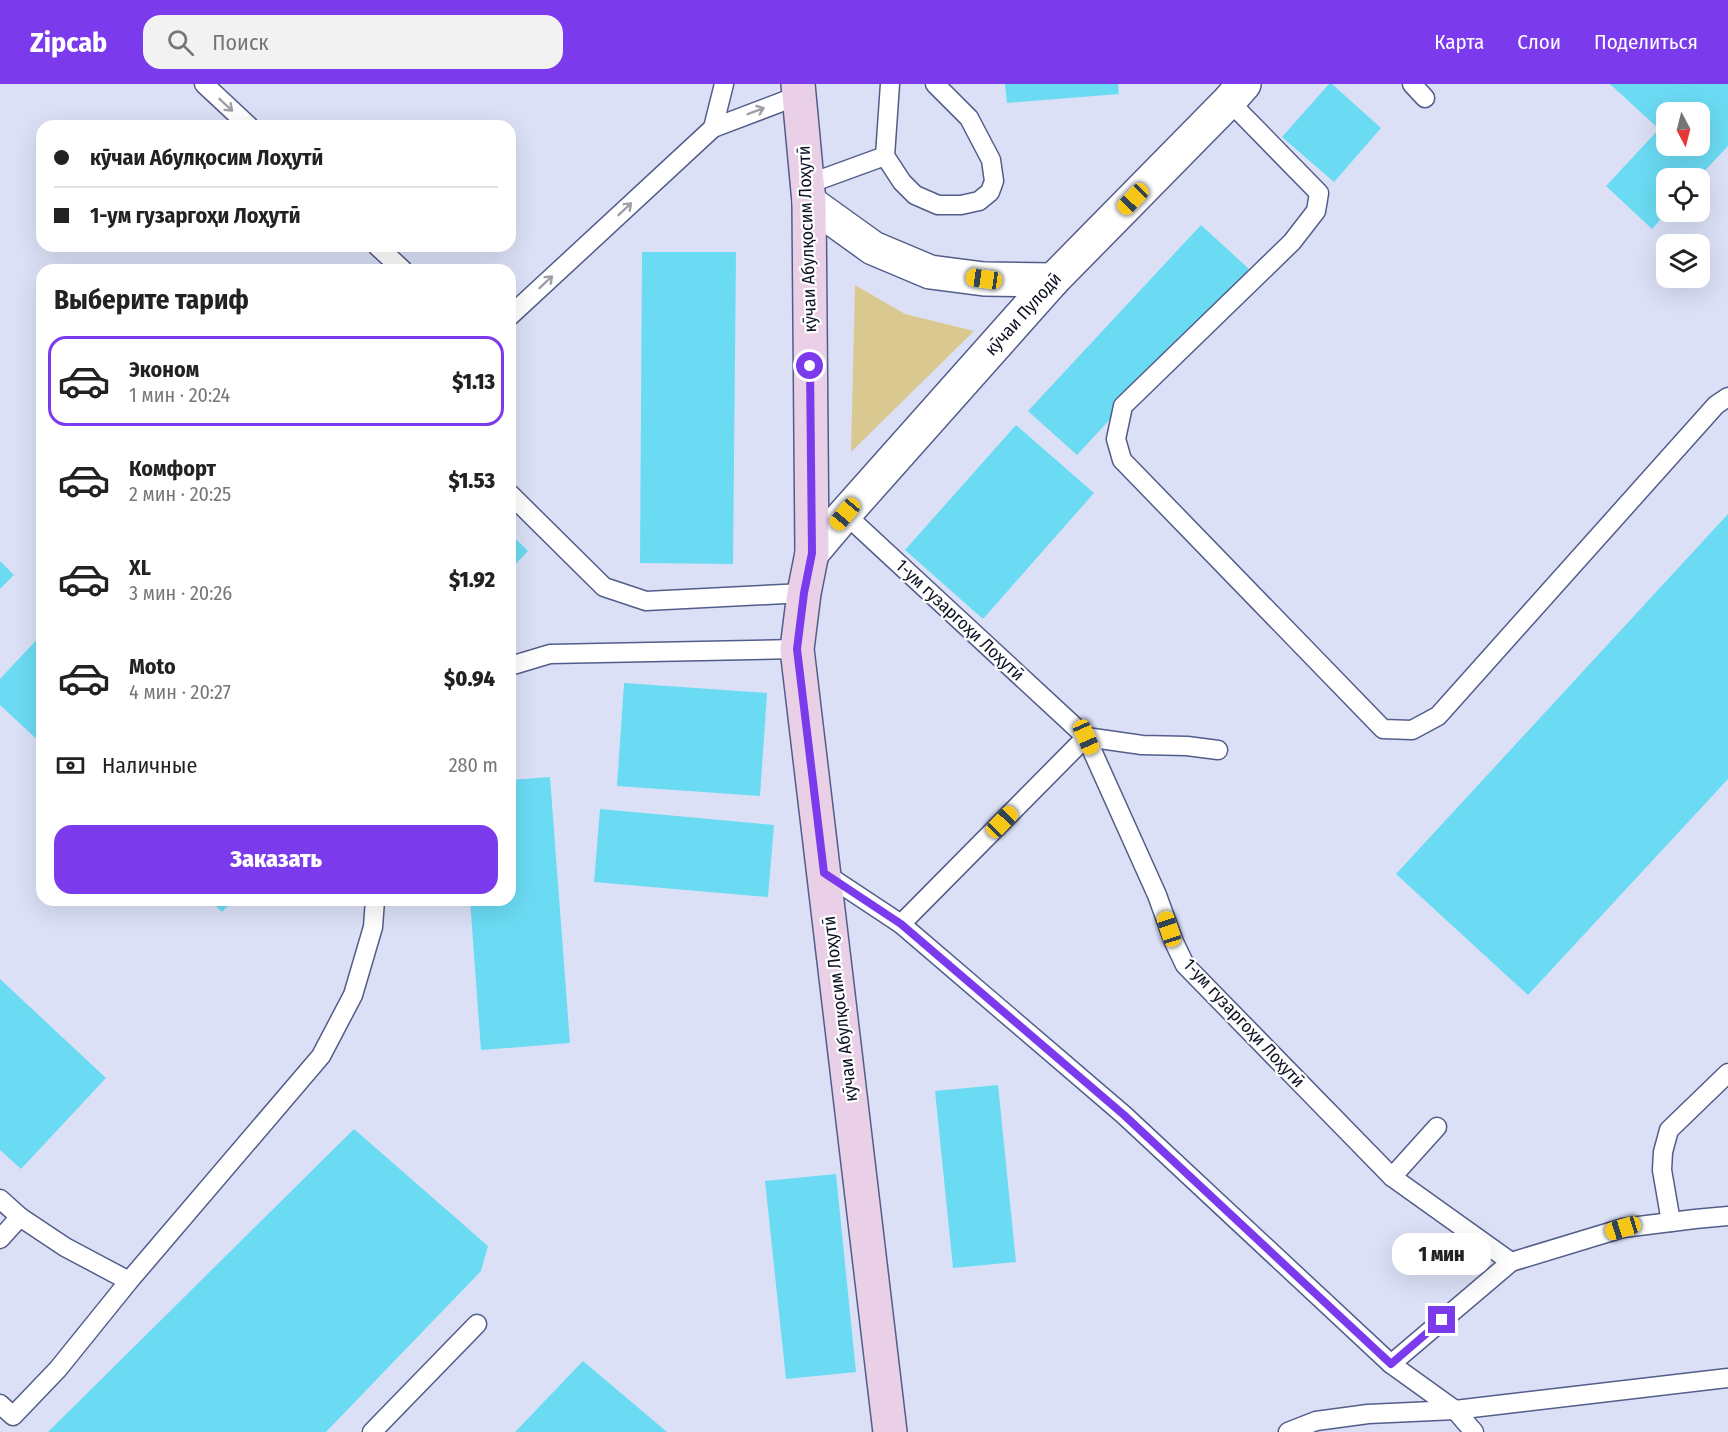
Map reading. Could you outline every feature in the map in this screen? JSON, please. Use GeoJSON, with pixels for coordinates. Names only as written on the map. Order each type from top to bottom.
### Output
{"type":"FeatureCollection","features":[{"type":"Feature","properties":{"kind":"street","name":"кӯчаи Абулқосим Лоҳутӣ"},"geometry":{"type":"LineString","coordinates":[[799,89],[808,193],[812,553],[797,649],[890,1432]]}},
{"type":"Feature","properties":{"kind":"street","name":"кӯчаи Пулодӣ"},"geometry":{"type":"LineString","coordinates":[[812,553],[1053,280],[1237,93]]}},
{"type":"Feature","properties":{"kind":"street"},"geometry":{"type":"LineString","coordinates":[[808,193],[873,248],[930,272],[984,279],[1053,280]]}},
{"type":"Feature","properties":{"kind":"lane"},"geometry":{"type":"LineString","coordinates":[[204,84],[243,120]]}},
{"type":"Feature","properties":{"kind":"lane"},"geometry":{"type":"LineString","coordinates":[[713,128],[724,84]]}},
{"type":"Feature","properties":{"kind":"lane"},"geometry":{"type":"LineString","coordinates":[[890,84],[885,156],[902,182],[915,195],[938,205],[960,205],[979,201],[990,192],[994,181],[991,160],[969,118],[936,84]]}},
{"type":"Feature","properties":{"kind":"lane"},"geometry":{"type":"LineString","coordinates":[[1412,84],[1425,98]]}},
{"type":"Feature","properties":{"kind":"lane"},"geometry":{"type":"LineString","coordinates":[[516,310],[713,128],[799,89]]}},
{"type":"Feature","properties":{"kind":"lane"},"geometry":{"type":"LineString","coordinates":[[1237,93],[1319,193],[1316,211],[1292,242],[1123,406],[1116,439],[1122,460],[1383,729],[1412,730],[1438,716],[1716,405],[1728,398]]}},
{"type":"Feature","properties":{"kind":"lane"},"geometry":{"type":"LineString","coordinates":[[808,193],[885,156]]}},
{"type":"Feature","properties":{"kind":"lane"},"geometry":{"type":"LineString","coordinates":[[384,252],[396,264]]}},
{"type":"Feature","properties":{"kind":"lane"},"geometry":{"type":"LineString","coordinates":[[516,500],[603,588],[646,600],[804,593]]}},
{"type":"Feature","properties":{"kind":"lane","name":"1-ум гузаргоҳи Лоҳутӣ"},"geometry":{"type":"LineString","coordinates":[[845,514],[1086,737],[1157,895],[1185,965],[1392,1178],[1511,1262]]}},
{"type":"Feature","properties":{"kind":"lane"},"geometry":{"type":"LineString","coordinates":[[516,664],[550,654],[797,649]]}},
{"type":"Feature","properties":{"kind":"lane"},"geometry":{"type":"LineString","coordinates":[[901,924],[1086,737],[1142,745],[1187,746],[1218,750]]}},
{"type":"Feature","properties":{"kind":"lane"},"geometry":{"type":"LineString","coordinates":[[824,873],[901,924],[1124,1115],[1391,1364],[1455,1410],[1474,1432]]}},
{"type":"Feature","properties":{"kind":"lane"},"geometry":{"type":"LineString","coordinates":[[0,1404],[13,1416],[58,1369],[129,1281],[321,1056],[353,996],[373,927],[375,906]]}},
{"type":"Feature","properties":{"kind":"lane"},"geometry":{"type":"LineString","coordinates":[[1671,1222],[1662,1170],[1663,1152],[1669,1130],[1728,1073]]}},
{"type":"Feature","properties":{"kind":"lane"},"geometry":{"type":"LineString","coordinates":[[1392,1178],[1437,1127]]}},
{"type":"Feature","properties":{"kind":"lane"},"geometry":{"type":"LineString","coordinates":[[0,1199],[20,1217],[65,1247],[129,1281]]}},
{"type":"Feature","properties":{"kind":"lane"},"geometry":{"type":"LineString","coordinates":[[1391,1364],[1511,1262],[1623,1228],[1728,1216]]}},
{"type":"Feature","properties":{"kind":"lane"},"geometry":{"type":"LineString","coordinates":[[0,1239],[20,1217]]}},
{"type":"Feature","properties":{"kind":"lane"},"geometry":{"type":"LineString","coordinates":[[372,1432],[477,1324]]}},
{"type":"Feature","properties":{"kind":"lane"},"geometry":{"type":"LineString","coordinates":[[1288,1432],[1316,1421],[1368,1414],[1455,1410],[1728,1378]]}},
{"type":"Feature","properties":{"kind":"shaded area"},"geometry":{"type":"Polygon","coordinates":[[[855,285],[905,314],[974,331],[851,452],[855,285]]]}},
{"type":"Feature","properties":{"kind":"building"},"geometry":{"type":"Polygon","coordinates":[[[1005,84],[1118,84],[1119,94],[1007,103],[1005,84]]]}},
{"type":"Feature","properties":{"kind":"building"},"geometry":{"type":"Polygon","coordinates":[[[1329,84],[1332,84],[1381,128],[1334,182],[1282,137],[1329,84]]]}},
{"type":"Feature","properties":{"kind":"building"},"geometry":{"type":"Polygon","coordinates":[[[1610,84],[1728,84],[1728,146],[1707,168],[1656,168],[1656,222],[1658,222],[1652,229],[1606,186],[1656,132],[1656,156],[1710,156],[1710,102],[1656,102],[1656,126],[1610,84]]]}},
{"type":"Feature","properties":{"kind":"building"},"geometry":{"type":"Polygon","coordinates":[[[1201,225],[1249,269],[1077,455],[1028,411],[1201,225]]]}},
{"type":"Feature","properties":{"kind":"building"},"geometry":{"type":"Polygon","coordinates":[[[642,252],[736,252],[733,564],[640,563],[642,252]]]}},
{"type":"Feature","properties":{"kind":"building"},"geometry":{"type":"Polygon","coordinates":[[[1016,425],[1094,493],[983,619],[905,550],[1016,425]]]}},
{"type":"Feature","properties":{"kind":"building"},"geometry":{"type":"Polygon","coordinates":[[[1728,514],[1728,779],[1528,995],[1396,874],[1728,514]]]}},
{"type":"Feature","properties":{"kind":"building"},"geometry":{"type":"Polygon","coordinates":[[[516,539],[528,551],[516,564],[516,539]]]}},
{"type":"Feature","properties":{"kind":"building"},"geometry":{"type":"Polygon","coordinates":[[[0,561],[14,575],[0,589],[0,561]]]}},
{"type":"Feature","properties":{"kind":"building"},"geometry":{"type":"Polygon","coordinates":[[[36,640],[36,738],[0,705],[0,679],[36,640]]]}},
{"type":"Feature","properties":{"kind":"building"},"geometry":{"type":"Polygon","coordinates":[[[624,683],[767,693],[760,796],[617,786],[624,683]]]}},
{"type":"Feature","properties":{"kind":"building"},"geometry":{"type":"Polygon","coordinates":[[[550,777],[570,1043],[481,1050],[470,906],[516,906],[516,780],[550,777]]]}},
{"type":"Feature","properties":{"kind":"building"},"geometry":{"type":"Polygon","coordinates":[[[600,809],[774,825],[768,897],[594,882],[600,809]]]}},
{"type":"Feature","properties":{"kind":"building"},"geometry":{"type":"Polygon","coordinates":[[[216,906],[228,906],[222,912],[216,906]]]}},
{"type":"Feature","properties":{"kind":"building"},"geometry":{"type":"Polygon","coordinates":[[[0,979],[106,1078],[21,1169],[0,1150],[0,979]]]}},
{"type":"Feature","properties":{"kind":"building"},"geometry":{"type":"Polygon","coordinates":[[[998,1085],[1016,1262],[953,1268],[935,1091],[998,1085]]]}},
{"type":"Feature","properties":{"kind":"building"},"geometry":{"type":"Polygon","coordinates":[[[354,1129],[488,1246],[481,1271],[326,1432],[48,1432],[354,1129]]]}},
{"type":"Feature","properties":{"kind":"building"},"geometry":{"type":"Polygon","coordinates":[[[836,1174],[856,1372],[786,1379],[765,1181],[836,1174]]]}},
{"type":"Feature","properties":{"kind":"building"},"geometry":{"type":"Polygon","coordinates":[[[583,1361],[667,1432],[515,1432],[583,1361]]]}},
{"type":"Feature","properties":{"kind":"route"},"geometry":{"type":"LineString","coordinates":[[810,366],[812,553],[797,649],[824,873],[901,924],[1124,1115],[1391,1364],[1442,1320]]}}]}
